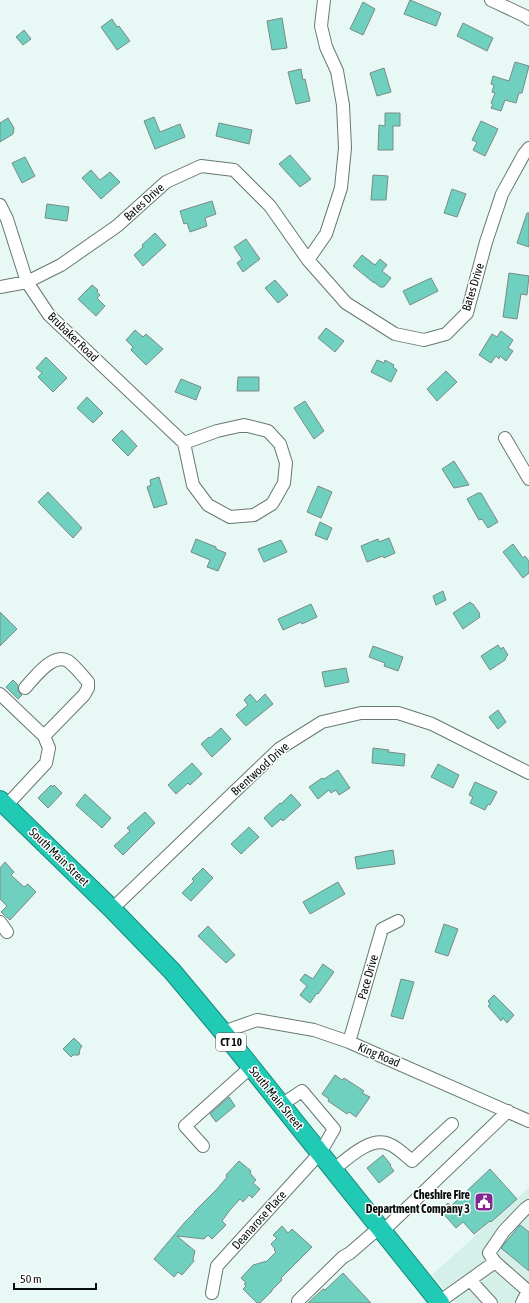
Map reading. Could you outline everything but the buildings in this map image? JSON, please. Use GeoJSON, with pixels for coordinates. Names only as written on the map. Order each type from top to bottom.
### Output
{"type":"FeatureCollection","features":[{"type":"Feature","properties":{"kind":"highway","name":"South Main Street"},"geometry":{"type":"LineString","coordinates":[[3,803],[112,909],[172,971],[223,1032],[439,1303]]}},
{"type":"Feature","properties":{"kind":"street"},"geometry":{"type":"LineString","coordinates":[[308,260],[326,234],[341,188],[346,148],[343,105],[337,71],[326,47],[321,26],[324,0]]}},
{"type":"Feature","properties":{"kind":"street"},"geometry":{"type":"LineString","coordinates":[[492,0],[529,19]]}},
{"type":"Feature","properties":{"kind":"street","name":"Bates Drive"},"geometry":{"type":"LineString","coordinates":[[0,287],[27,282],[61,265],[117,226],[166,182],[201,166],[234,170],[270,206],[308,260],[346,303],[394,334],[424,340],[446,334],[467,313],[486,242],[502,194],[524,154],[529,148]]}},
{"type":"Feature","properties":{"kind":"street","name":"Brubaker Road"},"geometry":{"type":"LineString","coordinates":[[0,205],[7,219],[27,282],[49,315],[184,443]]}},
{"type":"Feature","properties":{"kind":"street"},"geometry":{"type":"LineString","coordinates":[[244,425],[268,431],[280,444],[286,463],[284,483],[272,504],[254,515],[230,517],[208,505],[194,485],[184,443],[217,431],[244,425]]}},
{"type":"Feature","properties":{"kind":"street"},"geometry":{"type":"LineString","coordinates":[[505,438],[529,479]]}},
{"type":"Feature","properties":{"kind":"street"},"geometry":{"type":"LineString","coordinates":[[25,688],[50,662],[59,658],[67,661],[88,682],[88,688],[84,695],[44,736]]}},
{"type":"Feature","properties":{"kind":"street"},"geometry":{"type":"LineString","coordinates":[[0,694],[44,736],[49,748],[46,763],[3,803]]}},
{"type":"Feature","properties":{"kind":"street","name":"Brentwood Drive"},"geometry":{"type":"LineString","coordinates":[[112,909],[279,749],[322,722],[361,713],[398,713],[432,724],[529,773]]}},
{"type":"Feature","properties":{"kind":"street","name":"Pace Drive"},"geometry":{"type":"LineString","coordinates":[[349,1042],[382,929],[398,921]]}},
{"type":"Feature","properties":{"kind":"street","name":"King Road"},"geometry":{"type":"LineString","coordinates":[[223,1032],[257,1020],[314,1030],[349,1042],[529,1120]]}},
{"type":"Feature","properties":{"kind":"street"},"geometry":{"type":"LineString","coordinates":[[203,1146],[184,1126],[251,1068]]}},
{"type":"Feature","properties":{"kind":"street","name":"Deanarose Place"},"geometry":{"type":"LineString","coordinates":[[212,1293],[217,1266],[320,1153],[334,1129],[302,1091],[281,1105]]}},
{"type":"Feature","properties":{"kind":"street"},"geometry":{"type":"LineString","coordinates":[[298,1301],[343,1257],[381,1230],[508,1112]]}},
{"type":"Feature","properties":{"kind":"street"},"geometry":{"type":"LineString","coordinates":[[333,1170],[362,1148],[373,1143],[389,1144],[412,1161],[452,1124]]}},
{"type":"Feature","properties":{"kind":"street"},"geometry":{"type":"LineString","coordinates":[[522,1303],[528,1291],[495,1262],[490,1253],[504,1231],[528,1209]]}},
{"type":"Feature","properties":{"kind":"street"},"geometry":{"type":"LineString","coordinates":[[439,1303],[495,1262]]}},
{"type":"Feature","properties":{"kind":"street"},"geometry":{"type":"LineString","coordinates":[[470,1280],[491,1303]]}},
{"type":"Feature","properties":{"kind":"shaded area"},"geometry":{"type":"Polygon","coordinates":[[[529,1187],[529,1303],[455,1303],[432,1275],[529,1187]]]}},
{"type":"Feature","properties":{"kind":"place","name":"Cheshire Fire Department Company 3"},"geometry":{"type":"Point","coordinates":[484,1202]}}]}
